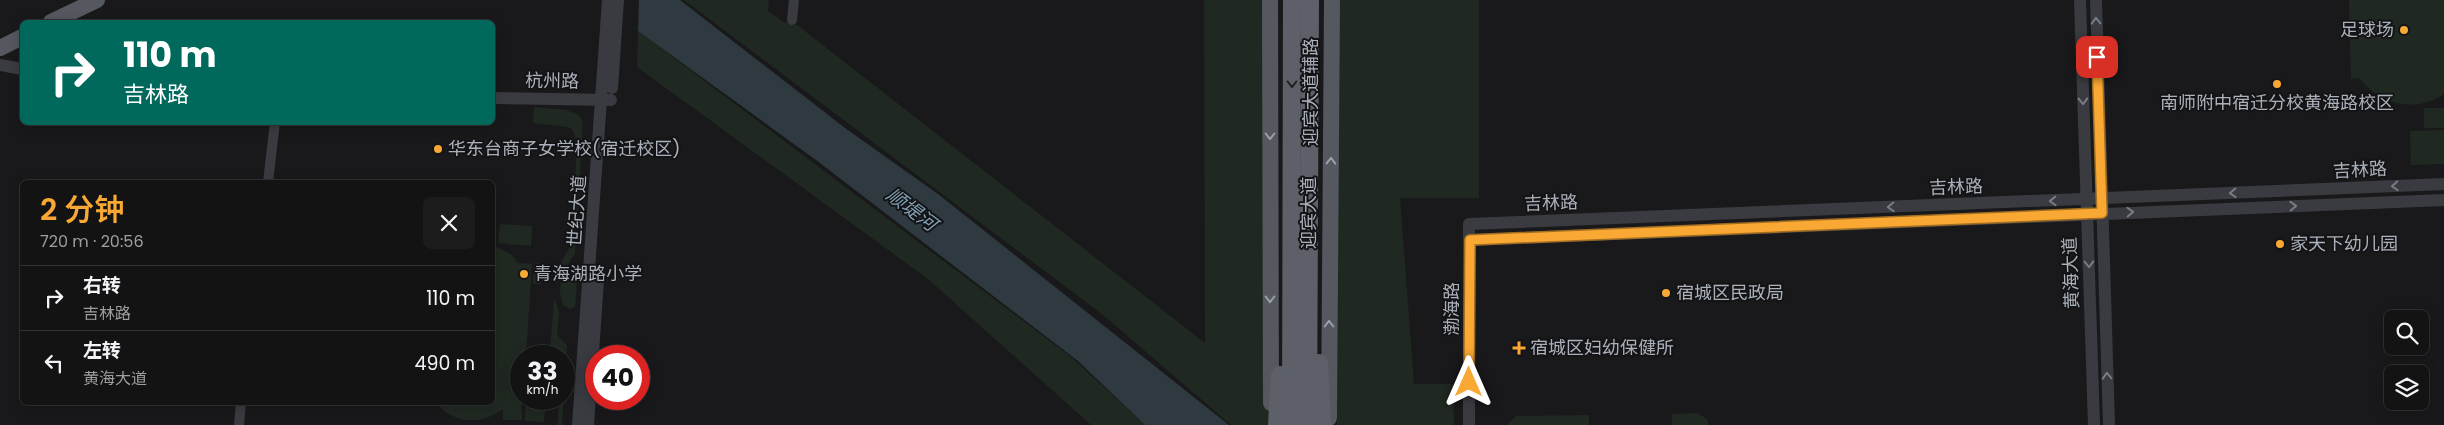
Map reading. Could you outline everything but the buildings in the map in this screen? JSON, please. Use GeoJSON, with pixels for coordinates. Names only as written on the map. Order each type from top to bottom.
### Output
{"type":"FeatureCollection","features":[{"type":"Feature","properties":{"kind":"highway"},"geometry":{"type":"LineString","coordinates":[[1284,0],[1284,22],[1292,59]]}},
{"type":"Feature","properties":{"kind":"highway","name":"迎宾大道"},"geometry":{"type":"LineString","coordinates":[[1291,425],[1292,0]]}},
{"type":"Feature","properties":{"kind":"highway","name":"迎宾大道"},"geometry":{"type":"LineString","coordinates":[[1308,425],[1310,0]]}},
{"type":"Feature","properties":{"kind":"highway"},"geometry":{"type":"LineString","coordinates":[[1310,89],[1317,50],[1317,0]]}},
{"type":"Feature","properties":{"kind":"highway"},"geometry":{"type":"LineString","coordinates":[[1310,110],[1317,188],[1316,327],[1322,425]]}},
{"type":"Feature","properties":{"kind":"highway"},"geometry":{"type":"LineString","coordinates":[[1277,425],[1283,306],[1292,235]]}},
{"type":"Feature","properties":{"kind":"main road"},"geometry":{"type":"LineString","coordinates":[[55,20],[97,0]]}},
{"type":"Feature","properties":{"kind":"main road"},"geometry":{"type":"LineString","coordinates":[[1270,0],[1271,425]]}},
{"type":"Feature","properties":{"kind":"main road","name":"迎宾大道辅路"},"geometry":{"type":"LineString","coordinates":[[1329,425],[1332,0]]}},
{"type":"Feature","properties":{"kind":"main road"},"geometry":{"type":"LineString","coordinates":[[0,48],[20,38]]}},
{"type":"Feature","properties":{"kind":"street","name":"世纪大道"},"geometry":{"type":"LineString","coordinates":[[608,0],[612,16]]}},
{"type":"Feature","properties":{"kind":"street","name":"世纪大道"},"geometry":{"type":"LineString","coordinates":[[588,425],[612,16],[618,0]]}},
{"type":"Feature","properties":{"kind":"street"},"geometry":{"type":"LineString","coordinates":[[792,20],[794,0]]}},
{"type":"Feature","properties":{"kind":"street","name":"黄海大道"},"geometry":{"type":"LineString","coordinates":[[2080,0],[2094,425]]}},
{"type":"Feature","properties":{"kind":"street","name":"黄海大道"},"geometry":{"type":"LineString","coordinates":[[2096,0],[2108,425]]}},
{"type":"Feature","properties":{"kind":"street"},"geometry":{"type":"LineString","coordinates":[[0,65],[20,69]]}},
{"type":"Feature","properties":{"kind":"street","name":"杭州路"},"geometry":{"type":"LineString","coordinates":[[495,98],[607,100]]}},
{"type":"Feature","properties":{"kind":"street","name":"世纪大道"},"geometry":{"type":"LineString","coordinates":[[578,425],[607,100]]}},
{"type":"Feature","properties":{"kind":"street"},"geometry":{"type":"LineString","coordinates":[[268,180],[275,125]]}},
{"type":"Feature","properties":{"kind":"street","name":"吉林路"},"geometry":{"type":"LineString","coordinates":[[1469,224],[2444,184]]}},
{"type":"Feature","properties":{"kind":"street","name":"吉林路"},"geometry":{"type":"LineString","coordinates":[[1470,240],[2444,200]]}},
{"type":"Feature","properties":{"kind":"street","name":"渤海路"},"geometry":{"type":"LineString","coordinates":[[1469,224],[1469,425]]}},
{"type":"Feature","properties":{"kind":"street"},"geometry":{"type":"LineString","coordinates":[[239,425],[242,405]]}},
{"type":"Feature","properties":{"kind":"shaded area"},"geometry":{"type":"Polygon","coordinates":[[[684,0],[769,0],[768,11],[785,23],[797,25],[1205,343],[1204,0],[1268,0],[1273,425],[1231,425],[1102,314],[684,0]]]}},
{"type":"Feature","properties":{"kind":"shaded area"},"geometry":{"type":"Polygon","coordinates":[[[1339,0],[1479,0],[1479,198],[1400,198],[1414,384],[1453,384],[1454,425],[1337,425],[1339,0]]]}},
{"type":"Feature","properties":{"kind":"shaded area"},"geometry":{"type":"Polygon","coordinates":[[[2349,0],[2444,0],[2444,94],[2421,104],[2409,105],[2387,100],[2367,87],[2359,78],[2351,79],[2349,0]]]}},
{"type":"Feature","properties":{"kind":"shaded area"},"geometry":{"type":"Polygon","coordinates":[[[638,31],[1071,357],[1145,425],[1091,425],[928,279],[637,67],[638,31]]]}},
{"type":"Feature","properties":{"kind":"shaded area"},"geometry":{"type":"Polygon","coordinates":[[[534,107],[567,110],[579,115],[583,123],[575,253],[556,284],[557,270],[572,243],[577,142],[573,130],[568,127],[533,123],[534,107]]]}},
{"type":"Feature","properties":{"kind":"shaded area"},"geometry":{"type":"Polygon","coordinates":[[[2424,108],[2444,108],[2444,128],[2424,128],[2424,108]]]}},
{"type":"Feature","properties":{"kind":"shaded area"},"geometry":{"type":"Polygon","coordinates":[[[2444,130],[2444,164],[2411,165],[2410,131],[2444,130]]]}},
{"type":"Feature","properties":{"kind":"shaded area"},"geometry":{"type":"Polygon","coordinates":[[[500,224],[532,226],[531,246],[498,243],[500,224]]]}},
{"type":"Feature","properties":{"kind":"shaded area"},"geometry":{"type":"Polygon","coordinates":[[[495,246],[511,254],[518,263],[532,264],[527,345],[510,345],[510,410],[522,410],[522,420],[503,420],[503,409],[486,418],[477,420],[460,419],[439,405],[495,405],[495,246]]]}},
{"type":"Feature","properties":{"kind":"shaded area"},"geometry":{"type":"Polygon","coordinates":[[[534,263],[542,264],[541,284],[533,284],[534,263]]]}},
{"type":"Feature","properties":{"kind":"shaded area"},"geometry":{"type":"Polygon","coordinates":[[[578,267],[575,307],[570,309],[564,306],[560,288],[567,273],[578,267]]]}},
{"type":"Feature","properties":{"kind":"shaded area"},"geometry":{"type":"Polygon","coordinates":[[[554,298],[559,312],[557,335],[567,345],[551,345],[554,298]]]}},
{"type":"Feature","properties":{"kind":"shaded area"},"geometry":{"type":"Polygon","coordinates":[[[526,410],[545,410],[544,422],[525,421],[526,410]]]}},
{"type":"Feature","properties":{"kind":"shaded area"},"geometry":{"type":"Polygon","coordinates":[[[559,410],[563,410],[562,425],[558,425],[559,410]]]}},
{"type":"Feature","properties":{"kind":"shaded area"},"geometry":{"type":"Polygon","coordinates":[[[1697,413],[1707,419],[1709,425],[1672,425],[1672,414],[1697,413]]]}},
{"type":"Feature","properties":{"kind":"shaded area"},"geometry":{"type":"Polygon","coordinates":[[[1589,415],[1589,425],[1507,425],[1516,416],[1589,415]]]}},
{"type":"Feature","properties":{"kind":"water","name":"顺堤河"},"geometry":{"type":"Polygon","coordinates":[[[595,0],[680,0],[845,128],[938,194],[1229,425],[1145,425],[1078,361],[816,160],[595,0]]]}},
{"type":"Feature","properties":{"kind":"pier"},"geometry":{"type":"Polygon","coordinates":[[[595,0],[639,0],[638,31],[595,0]]]}},
{"type":"Feature","properties":{"kind":"place","name":"足球场"},"geometry":{"type":"Point","coordinates":[2404,30]}},
{"type":"Feature","properties":{"kind":"place","name":"南师附中宿迁分校黄海路校区"},"geometry":{"type":"Point","coordinates":[2277,84]}},
{"type":"Feature","properties":{"kind":"place","name":"华东台商子女学校(宿迁校区)"},"geometry":{"type":"Point","coordinates":[438,149]}},
{"type":"Feature","properties":{"kind":"place","name":"家天下幼儿园"},"geometry":{"type":"Point","coordinates":[2280,244]}},
{"type":"Feature","properties":{"kind":"place","name":"青海湖路小学"},"geometry":{"type":"Point","coordinates":[524,274]}},
{"type":"Feature","properties":{"kind":"place","name":"宿城区民政局"},"geometry":{"type":"Point","coordinates":[1666,293]}},
{"type":"Feature","properties":{"kind":"place","name":"宿城区妇幼保健所"},"geometry":{"type":"Point","coordinates":[1519,348]}},
{"type":"Feature","properties":{"kind":"route"},"geometry":{"type":"LineString","coordinates":[[1469,382],[1470,240],[2102,213],[2097,57]]}}]}
